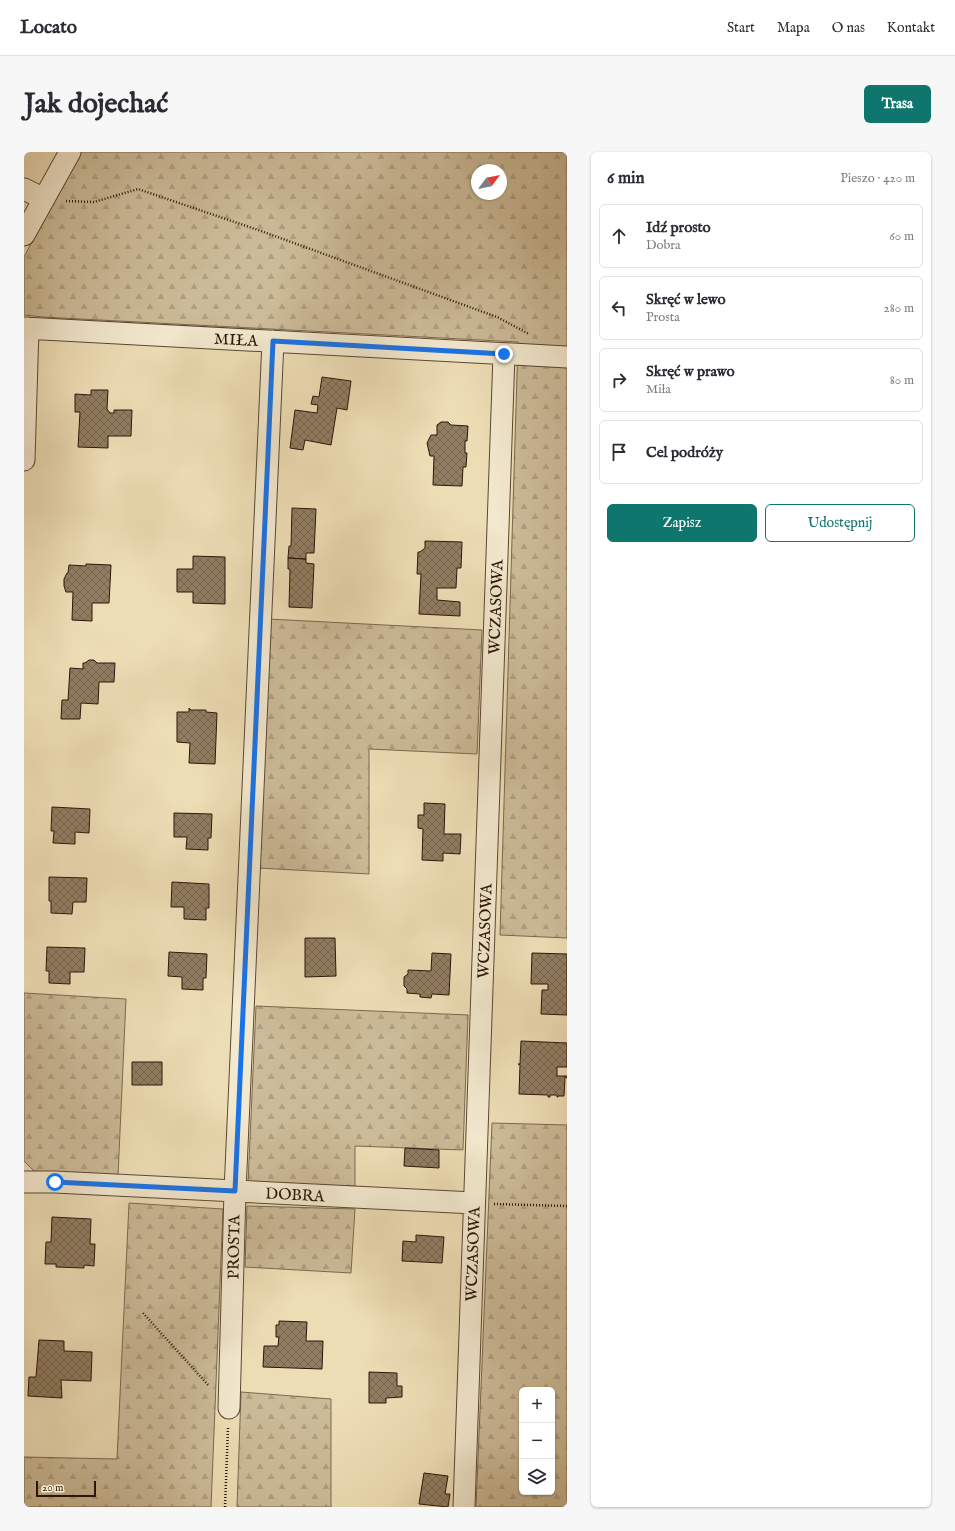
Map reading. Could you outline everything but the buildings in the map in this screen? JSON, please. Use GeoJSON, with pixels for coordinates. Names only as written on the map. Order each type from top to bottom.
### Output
{"type":"FeatureCollection","features":[{"type":"Feature","properties":{"kind":"street"},"geometry":{"type":"LineString","coordinates":[[24,235],[70,152]]}},
{"type":"Feature","properties":{"kind":"street"},"geometry":{"type":"LineString","coordinates":[[24,189],[44,199]]}},
{"type":"Feature","properties":{"kind":"street"},"geometry":{"type":"LineString","coordinates":[[24,460],[26,328]]}},
{"type":"Feature","properties":{"kind":"street","name":"MIŁA"},"geometry":{"type":"LineString","coordinates":[[26,328],[567,357]]}},
{"type":"Feature","properties":{"kind":"street","name":"PROSTA"},"geometry":{"type":"LineString","coordinates":[[229,1408],[235,1191],[273,341]]}},
{"type":"Feature","properties":{"kind":"street","name":"WCZASOWA"},"geometry":{"type":"LineString","coordinates":[[464,1507],[504,354]]}},
{"type":"Feature","properties":{"kind":"street","name":"DOBRA"},"geometry":{"type":"LineString","coordinates":[[24,1182],[55,1182],[474,1203]]}},
{"type":"Feature","properties":{"kind":"path"},"geometry":{"type":"LineString","coordinates":[[44,199],[94,202],[138,189],[261,231],[497,317],[532,336]]}},
{"type":"Feature","properties":{"kind":"path"},"geometry":{"type":"LineString","coordinates":[[474,1203],[567,1206]]}},
{"type":"Feature","properties":{"kind":"path"},"geometry":{"type":"LineString","coordinates":[[143,1313],[229,1408],[225,1507]]}},
{"type":"Feature","properties":{"kind":"green space"},"geometry":{"type":"Polygon","coordinates":[[[80,152],[567,152],[567,938],[500,935],[518,342],[24,315],[24,257],[80,152]]]}},
{"type":"Feature","properties":{"kind":"green space"},"geometry":{"type":"Polygon","coordinates":[[[268,619],[482,630],[477,754],[369,749],[369,874],[258,868],[268,619]]]}},
{"type":"Feature","properties":{"kind":"green space"},"geometry":{"type":"Polygon","coordinates":[[[24,993],[126,999],[118,1176],[34,1171],[24,1161],[24,993]]]}},
{"type":"Feature","properties":{"kind":"green space"},"geometry":{"type":"Polygon","coordinates":[[[256,1006],[468,1015],[463,1150],[355,1146],[355,1186],[248,1183],[256,1006]]]}},
{"type":"Feature","properties":{"kind":"green space"},"geometry":{"type":"Polygon","coordinates":[[[492,1123],[567,1125],[567,1507],[476,1507],[492,1123]]]}},
{"type":"Feature","properties":{"kind":"green space"},"geometry":{"type":"Polygon","coordinates":[[[129,1203],[223,1209],[211,1507],[24,1507],[24,1457],[117,1459],[129,1203]]]}},
{"type":"Feature","properties":{"kind":"green space"},"geometry":{"type":"Polygon","coordinates":[[[247,1206],[355,1209],[351,1273],[245,1267],[247,1206]]]}},
{"type":"Feature","properties":{"kind":"green space"},"geometry":{"type":"Polygon","coordinates":[[[241,1392],[331,1399],[331,1507],[237,1507],[241,1392]]]}},
{"type":"Feature","properties":{"kind":"route"},"geometry":{"type":"LineString","coordinates":[[55,1182],[235,1191],[273,341],[504,354]]}}]}
